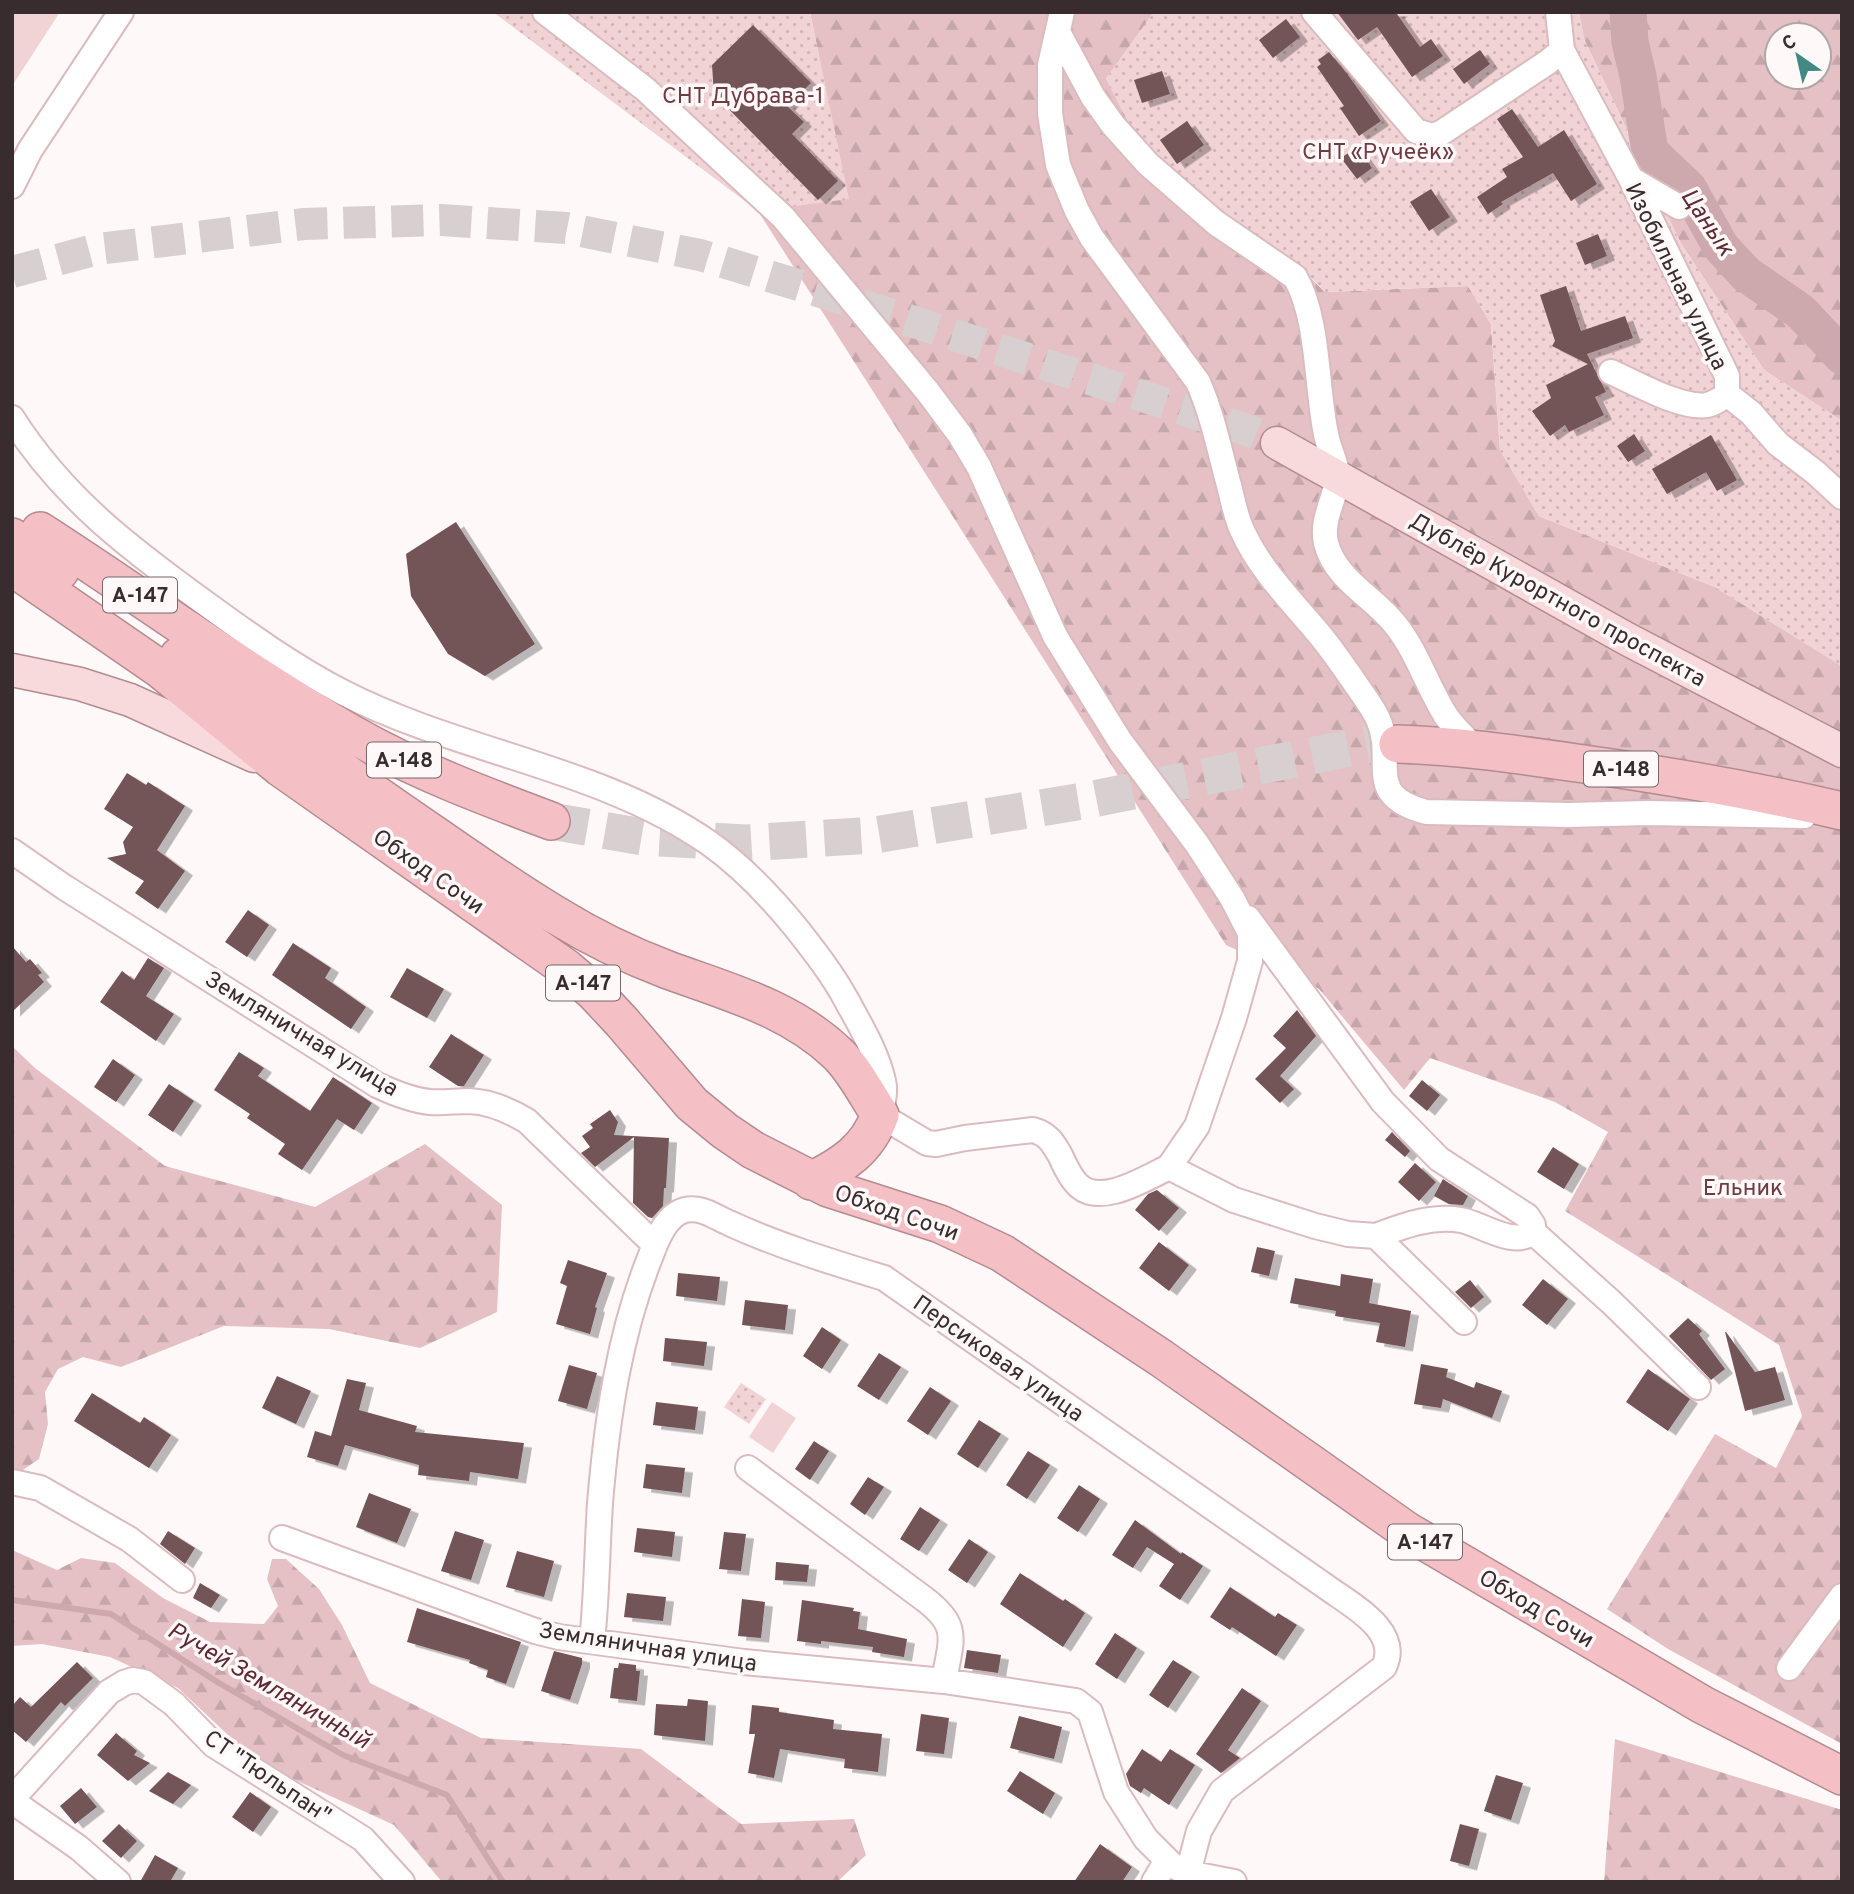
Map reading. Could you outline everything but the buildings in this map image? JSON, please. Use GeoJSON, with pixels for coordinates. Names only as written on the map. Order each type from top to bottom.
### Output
{"type":"FeatureCollection","features":[{"type":"Feature","properties":{"kind":"highway","name":"А-147"},"geometry":{"type":"LineString","coordinates":[[12,513],[133,591],[265,682]]}},
{"type":"Feature","properties":{"kind":"highway","name":"А-147"},"geometry":{"type":"LineString","coordinates":[[13,561],[357,782],[559,918],[604,942],[665,969],[748,997],[821,1041],[847,1064],[880,1115],[874,1131],[854,1156],[841,1167],[811,1181]]}},
{"type":"Feature","properties":{"kind":"highway","name":"Обход Сочи"},"geometry":{"type":"LineString","coordinates":[[13,561],[160,669],[281,768],[566,968],[594,992],[622,1022],[692,1104],[734,1138],[811,1181],[940,1224],[1002,1253],[1161,1357],[1407,1531],[1703,1704],[1842,1776]]}},
{"type":"Feature","properties":{"kind":"highway","name":"А-148"},"geometry":{"type":"LineString","coordinates":[[265,682],[354,736],[460,787],[551,821]]}},
{"type":"Feature","properties":{"kind":"highway","name":"А-148"},"geometry":{"type":"LineString","coordinates":[[1411,745],[1475,748],[1653,773],[1779,796],[1842,811]]}},
{"type":"Feature","properties":{"kind":"main road","name":"Дублёр Курортного проспекта"},"geometry":{"type":"LineString","coordinates":[[1277,443],[1627,639],[1842,751]]}},
{"type":"Feature","properties":{"kind":"main road"},"geometry":{"type":"LineString","coordinates":[[12,670],[80,684],[130,700],[281,768]]}},
{"type":"Feature","properties":{"kind":"street"},"geometry":{"type":"LineString","coordinates":[[12,187],[21,158],[121,12]]}},
{"type":"Feature","properties":{"kind":"street"},"geometry":{"type":"LineString","coordinates":[[545,12],[645,89],[783,216],[928,393],[960,435],[979,467],[1055,636],[1120,741],[1383,1102],[1439,1158],[1527,1216],[1533,1225],[1533,1232],[1698,1387]]}},
{"type":"Feature","properties":{"kind":"street"},"geometry":{"type":"LineString","coordinates":[[1314,12],[1416,131],[1432,136],[1441,134],[1562,50],[1558,12]]}},
{"type":"Feature","properties":{"kind":"street"},"geometry":{"type":"LineString","coordinates":[[1061,23],[1093,97],[1113,125],[1148,164],[1216,223],[1295,277],[1303,290],[1310,320],[1325,433],[1337,478],[1324,521],[1327,546],[1340,570],[1352,584],[1395,625],[1410,647],[1442,709],[1475,748]]}},
{"type":"Feature","properties":{"kind":"street"},"geometry":{"type":"LineString","coordinates":[[1061,23],[1050,65],[1051,113],[1058,165],[1077,211],[1111,265],[1198,382],[1207,402],[1240,526],[1252,552],[1268,575],[1332,650],[1371,708],[1382,732],[1385,777],[1389,791],[1396,799],[1408,807],[1426,812],[1568,816],[1648,813],[1780,815],[1842,819]]}},
{"type":"Feature","properties":{"kind":"street","name":"Изобильная улица"},"geometry":{"type":"LineString","coordinates":[[1562,50],[1631,179],[1727,376],[1727,394],[1707,405],[1688,404],[1611,372]]}},
{"type":"Feature","properties":{"kind":"street"},"geometry":{"type":"LineString","coordinates":[[1631,179],[1679,207]]}},
{"type":"Feature","properties":{"kind":"street"},"geometry":{"type":"LineString","coordinates":[[1727,394],[1751,413],[1778,444],[1842,497]]}},
{"type":"Feature","properties":{"kind":"street","name":"А-147"},"geometry":{"type":"LineString","coordinates":[[12,418],[51,473],[124,544],[304,671],[387,713],[557,772],[646,807],[686,828],[738,866],[777,904],[839,985],[858,1021],[883,1080],[884,1099],[880,1115]]}},
{"type":"Feature","properties":{"kind":"street"},"geometry":{"type":"LineString","coordinates":[[1411,745],[1437,725],[1442,709]]}},
{"type":"Feature","properties":{"kind":"street","name":"Земляничная улица"},"geometry":{"type":"LineString","coordinates":[[12,851],[64,887],[377,1085],[409,1098],[430,1102],[470,1101],[487,1104],[506,1109],[527,1121],[655,1245]]}},
{"type":"Feature","properties":{"kind":"street"},"geometry":{"type":"LineString","coordinates":[[880,1115],[928,1143],[936,1144],[1033,1130],[1041,1132],[1053,1143],[1077,1184],[1089,1191],[1105,1192],[1124,1188],[1169,1167],[1197,1126],[1234,1018],[1250,961],[1250,933],[1232,898]]}},
{"type":"Feature","properties":{"kind":"street"},"geometry":{"type":"LineString","coordinates":[[1169,1167],[1234,1200],[1348,1234],[1376,1236],[1418,1221],[1461,1220],[1517,1237],[1528,1236],[1533,1232]]}},
{"type":"Feature","properties":{"kind":"street","name":"Персиковая улица"},"geometry":{"type":"LineString","coordinates":[[592,1641],[600,1504],[621,1346],[634,1300],[655,1245],[671,1219],[682,1211],[698,1209],[799,1251],[884,1278],[1325,1586],[1373,1622],[1383,1634],[1388,1647],[1388,1658],[1384,1667],[1222,1791],[1178,1867]]}},
{"type":"Feature","properties":{"kind":"street"},"geometry":{"type":"LineString","coordinates":[[1376,1236],[1464,1322]]}},
{"type":"Feature","properties":{"kind":"street"},"geometry":{"type":"LineString","coordinates":[[748,1468],[946,1618],[951,1629],[951,1639],[944,1681]]}},
{"type":"Feature","properties":{"kind":"street"},"geometry":{"type":"LineString","coordinates":[[12,1482],[40,1488],[129,1539],[182,1580]]}},
{"type":"Feature","properties":{"kind":"street","name":"Земляничная улица"},"geometry":{"type":"LineString","coordinates":[[282,1538],[535,1631],[744,1662],[944,1681],[1076,1701],[1084,1706],[1094,1722],[1120,1800],[1146,1839],[1178,1867]]}},
{"type":"Feature","properties":{"kind":"street"},"geometry":{"type":"LineString","coordinates":[[1789,1668],[1842,1596]]}},
{"type":"Feature","properties":{"kind":"street","name":"СТ \"Тюльпан\""},"geometry":{"type":"LineString","coordinates":[[118,1882],[79,1848],[12,1800],[109,1692],[133,1680],[145,1682],[174,1704],[214,1745],[363,1839],[402,1882]]}},
{"type":"Feature","properties":{"kind":"street"},"geometry":{"type":"LineString","coordinates":[[1154,1882],[1178,1867],[1234,1882]]}},
{"type":"Feature","properties":{"kind":"green space"},"geometry":{"type":"Polygon","coordinates":[[[12,12],[60,12],[12,86],[12,12]]]}},
{"type":"Feature","properties":{"kind":"green space","name":"СНТ Дубрава-1"},"geometry":{"type":"Polygon","coordinates":[[[493,12],[810,12],[849,199],[758,211],[493,12]]]}},
{"type":"Feature","properties":{"kind":"green space","name":"Ельник"},"geometry":{"type":"Polygon","coordinates":[[[810,12],[1154,12],[1106,79],[1325,292],[1468,286],[1491,324],[1500,450],[1539,516],[1715,587],[1842,666],[1842,1744],[1668,1649],[1607,1609],[1715,1434],[1776,1468],[1802,1416],[1779,1345],[1565,1211],[1608,1132],[1555,1102],[1430,1058],[1404,1090],[1319,989],[1226,945],[758,211],[848,198],[810,12]]]}},
{"type":"Feature","properties":{"kind":"green space","name":"СНТ «Ручеёк»"},"geometry":{"type":"Polygon","coordinates":[[[1154,12],[1579,12],[1584,39],[1680,242],[1764,370],[1842,421],[1842,666],[1715,587],[1539,516],[1500,450],[1491,324],[1468,286],[1325,292],[1300,266],[1218,217],[1133,132],[1106,79],[1154,12]]]}},
{"type":"Feature","properties":{"kind":"green space"},"geometry":{"type":"Polygon","coordinates":[[[1579,12],[1842,12],[1842,421],[1764,370],[1680,242],[1584,39],[1579,12]]]}},
{"type":"Feature","properties":{"kind":"green space"},"geometry":{"type":"Polygon","coordinates":[[[12,1046],[35,1068],[165,1166],[315,1207],[425,1144],[502,1205],[497,1312],[420,1348],[329,1329],[224,1326],[121,1367],[83,1357],[58,1369],[45,1392],[48,1424],[39,1459],[17,1474],[12,1472],[12,1046]]]}},
{"type":"Feature","properties":{"kind":"green space"},"geometry":{"type":"Polygon","coordinates":[[[741,1383],[766,1399],[749,1424],[724,1407],[741,1383]]]}},
{"type":"Feature","properties":{"kind":"green space"},"geometry":{"type":"Polygon","coordinates":[[[772,1402],[796,1418],[773,1453],[749,1437],[772,1402]]]}},
{"type":"Feature","properties":{"kind":"green space"},"geometry":{"type":"Polygon","coordinates":[[[12,1550],[57,1570],[81,1558],[115,1563],[163,1598],[210,1622],[264,1624],[278,1606],[267,1579],[272,1559],[286,1559],[319,1589],[342,1625],[370,1683],[481,1738],[641,1749],[741,1824],[854,1819],[866,1855],[837,1882],[442,1882],[394,1825],[258,1763],[178,1688],[110,1657],[42,1644],[12,1646],[12,1550]]]}},
{"type":"Feature","properties":{"kind":"green space"},"geometry":{"type":"Polygon","coordinates":[[[1615,1739],[1842,1810],[1842,1882],[1604,1882],[1615,1739]]]}},
{"type":"Feature","properties":{"kind":"waterway","name":"Цанык"},"geometry":{"type":"LineString","coordinates":[[1628,12],[1630,42],[1650,152],[1688,188],[1721,247],[1746,274],[1801,312],[1842,356]]}},
{"type":"Feature","properties":{"kind":"waterway","name":"Ручей Земляничный"},"geometry":{"type":"LineString","coordinates":[[12,1600],[111,1614],[219,1683],[343,1755],[447,1795],[503,1882]]}},
{"type":"Feature","properties":{"kind":"tunnel"},"geometry":{"type":"LineString","coordinates":[[12,272],[98,249],[304,224],[441,220],[566,228],[700,255],[1247,430],[1277,443]]}},
{"type":"Feature","properties":{"kind":"tunnel"},"geometry":{"type":"LineString","coordinates":[[551,821],[643,837],[746,843],[875,835],[1083,801],[1375,743],[1398,744]]}}]}
